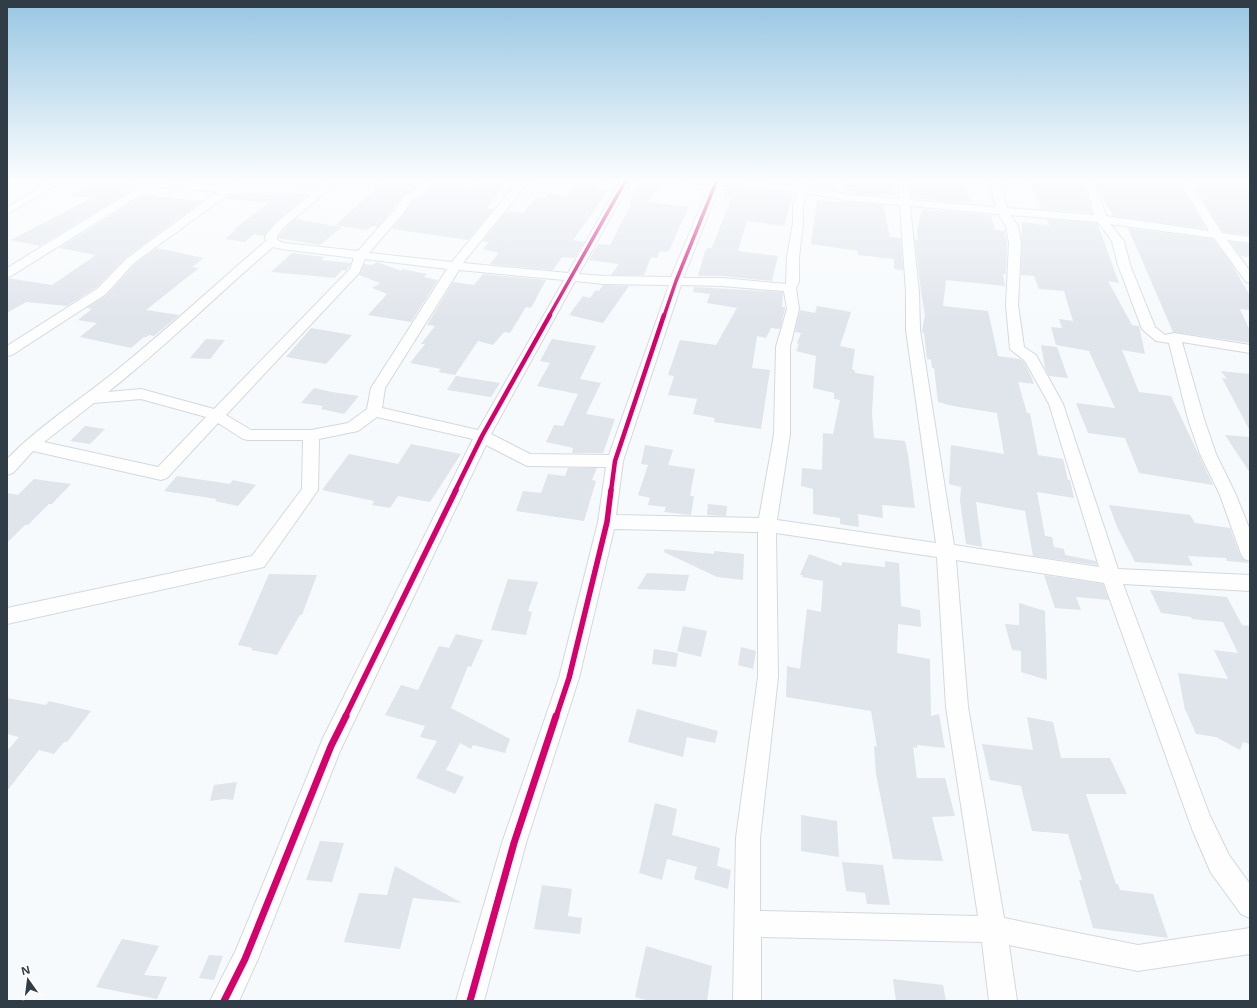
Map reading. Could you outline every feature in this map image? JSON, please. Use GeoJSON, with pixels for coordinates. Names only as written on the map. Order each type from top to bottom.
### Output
{"type":"FeatureCollection","features":[{"type":"Feature","properties":{"kind":"street"},"geometry":{"type":"LineString","coordinates":[[7,273],[81,227]]}},
{"type":"Feature","properties":{"kind":"street"},"geometry":{"type":"LineString","coordinates":[[7,352],[102,291],[130,261],[177,227]]}},
{"type":"Feature","properties":{"kind":"street"},"geometry":{"type":"LineString","coordinates":[[272,242],[271,236],[278,227]]}},
{"type":"Feature","properties":{"kind":"street"},"geometry":{"type":"LineString","coordinates":[[30,445],[161,474],[355,270],[361,255],[385,227]]}},
{"type":"Feature","properties":{"kind":"street"},"geometry":{"type":"LineString","coordinates":[[91,398],[140,394],[216,415],[248,435],[311,435],[353,427],[374,411],[378,388],[455,266],[487,227]]}},
{"type":"Feature","properties":{"kind":"street"},"geometry":{"type":"LineString","coordinates":[[224,1001],[245,959],[331,746],[482,436],[599,227]]}},
{"type":"Feature","properties":{"kind":"street"},"geometry":{"type":"LineString","coordinates":[[470,1001],[514,843],[569,678],[607,522],[615,461],[676,281],[698,227]]}},
{"type":"Feature","properties":{"kind":"street"},"geometry":{"type":"LineString","coordinates":[[747,1001],[748,838],[768,677],[767,525],[782,434],[783,347],[793,309],[790,288],[793,282],[793,257],[797,227]]}},
{"type":"Feature","properties":{"kind":"street"},"geometry":{"type":"LineString","coordinates":[[906,227],[914,309],[912,330],[946,552],[957,707],[993,929],[1003,1001]]}},
{"type":"Feature","properties":{"kind":"street"},"geometry":{"type":"LineString","coordinates":[[1012,227],[1015,243],[1012,305],[1017,349],[1031,358],[1056,404],[1078,476],[1112,576],[1200,820],[1220,864],[1250,904]]}},
{"type":"Feature","properties":{"kind":"street"},"geometry":{"type":"LineString","coordinates":[[1107,227],[1118,241],[1124,265],[1149,329],[1156,337],[1168,340],[1174,337],[1250,349]]}},
{"type":"Feature","properties":{"kind":"street"},"geometry":{"type":"LineString","coordinates":[[1156,227],[1250,240]]}},
{"type":"Feature","properties":{"kind":"street"},"geometry":{"type":"LineString","coordinates":[[1213,227],[1250,279]]}},
{"type":"Feature","properties":{"kind":"street"},"geometry":{"type":"LineString","coordinates":[[272,242],[282,246],[455,266],[604,280],[722,282],[790,288]]}},
{"type":"Feature","properties":{"kind":"street"},"geometry":{"type":"LineString","coordinates":[[7,469],[30,445],[128,369],[219,287],[272,242]]}},
{"type":"Feature","properties":{"kind":"street"},"geometry":{"type":"LineString","coordinates":[[1174,337],[1196,419],[1208,454],[1228,495],[1250,554]]}},
{"type":"Feature","properties":{"kind":"street"},"geometry":{"type":"LineString","coordinates":[[374,411],[482,436],[527,460],[615,461]]}},
{"type":"Feature","properties":{"kind":"street"},"geometry":{"type":"LineString","coordinates":[[7,616],[258,562],[310,490],[311,435]]}},
{"type":"Feature","properties":{"kind":"street"},"geometry":{"type":"LineString","coordinates":[[607,522],[767,525],[1112,576],[1250,583]]}},
{"type":"Feature","properties":{"kind":"street"},"geometry":{"type":"LineString","coordinates":[[747,924],[993,929],[1138,958],[1250,941]]}},
{"type":"Feature","properties":{"kind":"building"},"geometry":{"type":"Polygon","coordinates":[[[36,227],[71,227],[39,246],[11,240],[36,227]]]}},
{"type":"Feature","properties":{"kind":"building"},"geometry":{"type":"Polygon","coordinates":[[[93,227],[167,227],[125,258],[97,287],[67,306],[26,302],[7,313],[7,278],[52,285],[96,255],[59,248],[93,227]]]}},
{"type":"Feature","properties":{"kind":"building"},"geometry":{"type":"Polygon","coordinates":[[[237,227],[271,227],[264,236],[254,234],[245,242],[225,239],[236,230],[233,230],[237,227]]]}},
{"type":"Feature","properties":{"kind":"building"},"geometry":{"type":"Polygon","coordinates":[[[342,227],[320,245],[278,238],[285,228],[342,227]]]}},
{"type":"Feature","properties":{"kind":"building"},"geometry":{"type":"Polygon","coordinates":[[[348,227],[371,227],[367,230],[348,227]]]}},
{"type":"Feature","properties":{"kind":"building"},"geometry":{"type":"Polygon","coordinates":[[[393,227],[479,227],[468,240],[392,229],[393,227]]]}},
{"type":"Feature","properties":{"kind":"building"},"geometry":{"type":"Polygon","coordinates":[[[494,227],[582,227],[573,240],[584,242],[575,258],[562,257],[553,270],[490,264],[499,253],[483,249],[489,242],[482,241],[494,227]]]}},
{"type":"Feature","properties":{"kind":"building"},"geometry":{"type":"Polygon","coordinates":[[[619,227],[680,227],[668,252],[660,251],[657,258],[651,257],[644,275],[611,275],[619,264],[589,260],[598,244],[610,245],[619,227]]]}},
{"type":"Feature","properties":{"kind":"building"},"geometry":{"type":"Polygon","coordinates":[[[720,227],[745,227],[738,251],[778,256],[772,281],[722,276],[698,276],[705,251],[708,248],[712,248],[720,227]]]}},
{"type":"Feature","properties":{"kind":"building"},"geometry":{"type":"Polygon","coordinates":[[[813,227],[888,227],[890,237],[901,238],[903,270],[894,269],[894,259],[858,255],[858,251],[811,244],[813,227]]]}},
{"type":"Feature","properties":{"kind":"building"},"geometry":{"type":"Polygon","coordinates":[[[918,227],[994,227],[995,230],[1005,231],[1007,243],[1006,274],[1003,274],[1005,286],[946,280],[943,306],[988,311],[998,356],[1020,359],[1024,362],[1034,384],[1018,382],[1027,413],[1030,413],[1038,455],[1063,459],[1074,498],[1037,492],[1045,536],[1052,537],[1054,547],[1064,549],[1065,555],[1096,561],[1097,565],[1033,556],[1025,511],[976,502],[982,547],[966,544],[960,501],[961,487],[949,484],[951,445],[1004,454],[997,413],[938,402],[934,368],[932,368],[931,360],[927,359],[924,334],[922,331],[925,315],[915,240],[918,240],[918,227]]]}},
{"type":"Feature","properties":{"kind":"building"},"geometry":{"type":"Polygon","coordinates":[[[1022,227],[1098,227],[1119,283],[1108,281],[1132,325],[1139,326],[1145,354],[1122,350],[1139,392],[1171,396],[1213,485],[1139,473],[1125,438],[1088,433],[1076,403],[1115,408],[1089,351],[1056,345],[1051,327],[1062,328],[1059,319],[1073,321],[1064,291],[1039,289],[1034,276],[1021,275],[1022,227]]]}},
{"type":"Feature","properties":{"kind":"building"},"geometry":{"type":"Polygon","coordinates":[[[1192,227],[1205,227],[1206,229],[1192,227]]]}},
{"type":"Feature","properties":{"kind":"building"},"geometry":{"type":"Polygon","coordinates":[[[1220,227],[1250,227],[1250,235],[1223,232],[1220,227]]]}},
{"type":"Feature","properties":{"kind":"building"},"geometry":{"type":"Polygon","coordinates":[[[1128,228],[1213,239],[1231,263],[1250,296],[1250,310],[1240,309],[1250,331],[1250,343],[1173,332],[1128,228]]]}},
{"type":"Feature","properties":{"kind":"building"},"geometry":{"type":"Polygon","coordinates":[[[1230,242],[1250,244],[1250,257],[1241,256],[1230,242]]]}},
{"type":"Feature","properties":{"kind":"building"},"geometry":{"type":"Polygon","coordinates":[[[157,248],[204,258],[192,267],[199,268],[146,310],[179,315],[154,336],[149,335],[144,337],[131,348],[80,337],[97,323],[78,320],[92,309],[86,308],[107,295],[135,264],[157,248]]]}},
{"type":"Feature","properties":{"kind":"building"},"geometry":{"type":"Polygon","coordinates":[[[292,253],[324,257],[321,260],[351,263],[346,271],[342,270],[335,278],[271,272],[292,253]]]}},
{"type":"Feature","properties":{"kind":"building"},"geometry":{"type":"Polygon","coordinates":[[[377,262],[401,271],[402,269],[427,274],[424,277],[438,280],[411,322],[368,315],[387,294],[372,288],[380,283],[359,275],[364,264],[372,265],[377,262]]]}},
{"type":"Feature","properties":{"kind":"building"},"geometry":{"type":"Polygon","coordinates":[[[483,274],[546,280],[531,308],[526,307],[510,333],[504,332],[493,345],[478,341],[455,375],[438,372],[441,369],[410,363],[425,344],[421,344],[435,326],[427,325],[453,282],[474,285],[483,274]]]}},
{"type":"Feature","properties":{"kind":"building"},"geometry":{"type":"Polygon","coordinates":[[[603,285],[629,286],[603,323],[569,315],[583,296],[590,298],[596,290],[599,291],[603,285]]]}},
{"type":"Feature","properties":{"kind":"building"},"geometry":{"type":"Polygon","coordinates":[[[694,287],[783,292],[782,307],[785,307],[785,309],[780,329],[771,328],[766,338],[757,336],[752,368],[770,370],[761,429],[714,422],[715,418],[693,414],[697,399],[668,395],[674,376],[668,375],[680,340],[716,345],[737,308],[707,303],[710,294],[693,292],[694,287]]]}},
{"type":"Feature","properties":{"kind":"building"},"geometry":{"type":"Polygon","coordinates":[[[817,306],[851,312],[840,346],[855,349],[852,369],[855,373],[874,376],[872,414],[874,438],[905,441],[908,455],[915,508],[882,505],[883,518],[858,514],[859,527],[840,524],[840,518],[813,514],[813,489],[801,486],[802,468],[822,470],[823,433],[833,434],[840,400],[834,399],[834,393],[813,388],[816,356],[796,351],[801,333],[795,332],[800,310],[815,313],[817,306]]]}},
{"type":"Feature","properties":{"kind":"building"},"geometry":{"type":"Polygon","coordinates":[[[311,328],[352,335],[326,364],[286,357],[311,328]]]}},
{"type":"Feature","properties":{"kind":"building"},"geometry":{"type":"Polygon","coordinates":[[[206,339],[225,340],[210,359],[190,358],[206,339]]]}},
{"type":"Feature","properties":{"kind":"building"},"geometry":{"type":"Polygon","coordinates":[[[552,339],[596,346],[580,379],[601,383],[586,414],[615,419],[603,453],[572,453],[573,448],[546,442],[554,425],[563,426],[578,394],[537,386],[550,363],[540,361],[552,339]]]}},
{"type":"Feature","properties":{"kind":"building"},"geometry":{"type":"Polygon","coordinates":[[[1041,345],[1057,347],[1068,378],[1049,376],[1045,368],[1041,345]]]}},
{"type":"Feature","properties":{"kind":"building"},"geometry":{"type":"Polygon","coordinates":[[[1221,371],[1250,374],[1250,431],[1222,378],[1227,379],[1221,371]]]}},
{"type":"Feature","properties":{"kind":"building"},"geometry":{"type":"Polygon","coordinates":[[[456,376],[500,383],[491,397],[447,390],[456,376]]]}},
{"type":"Feature","properties":{"kind":"building"},"geometry":{"type":"Polygon","coordinates":[[[314,388],[359,396],[344,414],[321,409],[323,406],[301,403],[314,388]]]}},
{"type":"Feature","properties":{"kind":"building"},"geometry":{"type":"Polygon","coordinates":[[[85,426],[105,429],[90,444],[70,441],[85,426]]]}},
{"type":"Feature","properties":{"kind":"building"},"geometry":{"type":"Polygon","coordinates":[[[1225,435],[1250,437],[1250,473],[1225,435]]]}},
{"type":"Feature","properties":{"kind":"building"},"geometry":{"type":"Polygon","coordinates":[[[411,444],[461,454],[430,502],[398,496],[390,508],[372,505],[374,501],[322,490],[349,454],[398,464],[411,444]]]}},
{"type":"Feature","properties":{"kind":"building"},"geometry":{"type":"Polygon","coordinates":[[[645,445],[673,450],[668,465],[695,469],[690,496],[694,496],[691,515],[664,512],[666,507],[648,505],[650,498],[638,495],[648,465],[641,464],[645,445]]]}},
{"type":"Feature","properties":{"kind":"building"},"geometry":{"type":"Polygon","coordinates":[[[568,468],[597,468],[592,480],[596,481],[584,521],[516,511],[523,491],[541,493],[548,474],[565,476],[568,468]]]}},
{"type":"Feature","properties":{"kind":"building"},"geometry":{"type":"Polygon","coordinates":[[[177,476],[230,484],[233,480],[256,485],[238,506],[215,501],[217,499],[164,491],[177,476]]]}},
{"type":"Feature","properties":{"kind":"building"},"geometry":{"type":"Polygon","coordinates":[[[34,479],[71,484],[52,504],[49,504],[7,543],[7,493],[18,495],[34,479]]]}},
{"type":"Feature","properties":{"kind":"building"},"geometry":{"type":"Polygon","coordinates":[[[708,504],[727,506],[726,516],[707,515],[708,504]]]}},
{"type":"Feature","properties":{"kind":"building"},"geometry":{"type":"Polygon","coordinates":[[[1109,505],[1190,515],[1195,523],[1230,528],[1240,555],[1244,560],[1250,563],[1227,561],[1226,558],[1188,556],[1193,566],[1135,562],[1117,527],[1109,505]]]}},
{"type":"Feature","properties":{"kind":"building"},"geometry":{"type":"Polygon","coordinates":[[[665,549],[714,554],[714,551],[744,554],[743,580],[717,577],[664,552],[665,549]]]}},
{"type":"Feature","properties":{"kind":"building"},"geometry":{"type":"Polygon","coordinates":[[[809,554],[842,566],[842,562],[885,567],[885,561],[899,563],[901,606],[920,610],[921,627],[898,624],[897,653],[930,659],[931,716],[939,714],[945,748],[917,745],[917,748],[913,747],[917,778],[945,778],[955,816],[932,817],[943,861],[893,859],[876,774],[874,746],[877,747],[871,711],[786,697],[787,666],[800,669],[807,609],[821,612],[823,581],[802,577],[803,575],[800,575],[809,554]]]}},
{"type":"Feature","properties":{"kind":"building"},"geometry":{"type":"Polygon","coordinates":[[[647,573],[689,575],[685,591],[637,589],[647,573]]]}},
{"type":"Feature","properties":{"kind":"building"},"geometry":{"type":"Polygon","coordinates":[[[269,574],[317,575],[302,615],[300,615],[277,655],[251,650],[253,648],[238,645],[269,574]]]}},
{"type":"Feature","properties":{"kind":"building"},"geometry":{"type":"Polygon","coordinates":[[[1044,575],[1103,584],[1109,600],[1076,597],[1081,610],[1055,608],[1044,575]]]}},
{"type":"Feature","properties":{"kind":"building"},"geometry":{"type":"Polygon","coordinates":[[[508,579],[538,582],[528,611],[532,612],[526,635],[491,630],[508,579]]]}},
{"type":"Feature","properties":{"kind":"building"},"geometry":{"type":"Polygon","coordinates":[[[1150,590],[1227,597],[1242,625],[1250,626],[1250,744],[1243,742],[1240,750],[1216,737],[1196,734],[1185,710],[1178,673],[1228,679],[1214,650],[1238,653],[1223,622],[1192,619],[1191,617],[1161,613],[1150,590]]]}},
{"type":"Feature","properties":{"kind":"building"},"geometry":{"type":"Polygon","coordinates":[[[1019,603],[1045,611],[1047,680],[1021,672],[1021,651],[1012,650],[1005,624],[1019,625],[1019,603]]]}},
{"type":"Feature","properties":{"kind":"building"},"geometry":{"type":"Polygon","coordinates":[[[683,626],[707,631],[701,657],[677,651],[683,626]]]}},
{"type":"Feature","properties":{"kind":"building"},"geometry":{"type":"Polygon","coordinates":[[[456,634],[483,640],[471,667],[468,666],[451,708],[510,739],[505,753],[473,745],[471,749],[460,743],[446,770],[464,777],[455,794],[416,778],[437,741],[420,737],[425,726],[385,715],[401,685],[418,690],[439,646],[449,648],[456,634]]]}},
{"type":"Feature","properties":{"kind":"building"},"geometry":{"type":"Polygon","coordinates":[[[741,647],[756,651],[753,669],[738,665],[741,647]]]}},
{"type":"Feature","properties":{"kind":"building"},"geometry":{"type":"Polygon","coordinates":[[[654,649],[678,653],[676,667],[652,664],[654,649]]]}},
{"type":"Feature","properties":{"kind":"building"},"geometry":{"type":"Polygon","coordinates":[[[7,698],[46,705],[49,701],[91,711],[67,742],[64,742],[54,754],[39,750],[7,791],[7,751],[19,737],[7,734],[7,698]]]}},
{"type":"Feature","properties":{"kind":"building"},"geometry":{"type":"Polygon","coordinates":[[[637,709],[718,731],[715,743],[687,737],[683,757],[628,742],[637,709]]]}},
{"type":"Feature","properties":{"kind":"building"},"geometry":{"type":"Polygon","coordinates":[[[1027,717],[1053,722],[1061,758],[1110,758],[1127,794],[1086,794],[1116,884],[1118,884],[1120,890],[1153,894],[1168,938],[1093,928],[1079,880],[1082,880],[1068,834],[1032,831],[1021,786],[990,780],[982,744],[1033,750],[1027,717]]]}},
{"type":"Feature","properties":{"kind":"building"},"geometry":{"type":"Polygon","coordinates":[[[237,782],[233,800],[224,799],[210,801],[214,785],[237,782]]]}},
{"type":"Feature","properties":{"kind":"building"},"geometry":{"type":"Polygon","coordinates":[[[655,803],[677,809],[672,835],[720,848],[717,866],[731,870],[728,889],[694,879],[697,867],[667,859],[662,880],[639,873],[655,803]]]}},
{"type":"Feature","properties":{"kind":"building"},"geometry":{"type":"Polygon","coordinates":[[[801,815],[837,821],[839,857],[801,851],[801,815]]]}},
{"type":"Feature","properties":{"kind":"building"},"geometry":{"type":"Polygon","coordinates":[[[320,841],[344,843],[332,882],[306,880],[320,841]]]}},
{"type":"Feature","properties":{"kind":"building"},"geometry":{"type":"Polygon","coordinates":[[[842,862],[883,865],[890,905],[867,904],[865,893],[846,891],[842,862]]]}},
{"type":"Feature","properties":{"kind":"building"},"geometry":{"type":"Polygon","coordinates":[[[395,866],[462,903],[413,898],[400,949],[344,942],[359,893],[387,895],[395,866]]]}},
{"type":"Feature","properties":{"kind":"building"},"geometry":{"type":"Polygon","coordinates":[[[542,885],[572,889],[568,916],[582,918],[580,934],[534,929],[542,885]]]}},
{"type":"Feature","properties":{"kind":"building"},"geometry":{"type":"Polygon","coordinates":[[[122,939],[159,946],[144,975],[167,977],[157,999],[96,987],[122,939]]]}},
{"type":"Feature","properties":{"kind":"building"},"geometry":{"type":"Polygon","coordinates":[[[646,946],[712,966],[707,1001],[649,1001],[635,997],[646,946]]]}},
{"type":"Feature","properties":{"kind":"building"},"geometry":{"type":"Polygon","coordinates":[[[209,955],[223,956],[214,980],[199,978],[209,955]]]}},
{"type":"Feature","properties":{"kind":"building"},"geometry":{"type":"Polygon","coordinates":[[[893,979],[943,985],[946,1001],[896,1001],[893,979]]]}},
{"type":"Feature","properties":{"kind":"cycle path"},"geometry":{"type":"LineString","coordinates":[[224,1001],[245,959],[331,746],[482,436],[600,227]]}},
{"type":"Feature","properties":{"kind":"cycle path"},"geometry":{"type":"LineString","coordinates":[[470,1001],[514,843],[569,678],[607,522],[615,461],[676,281],[698,227]]}}]}
